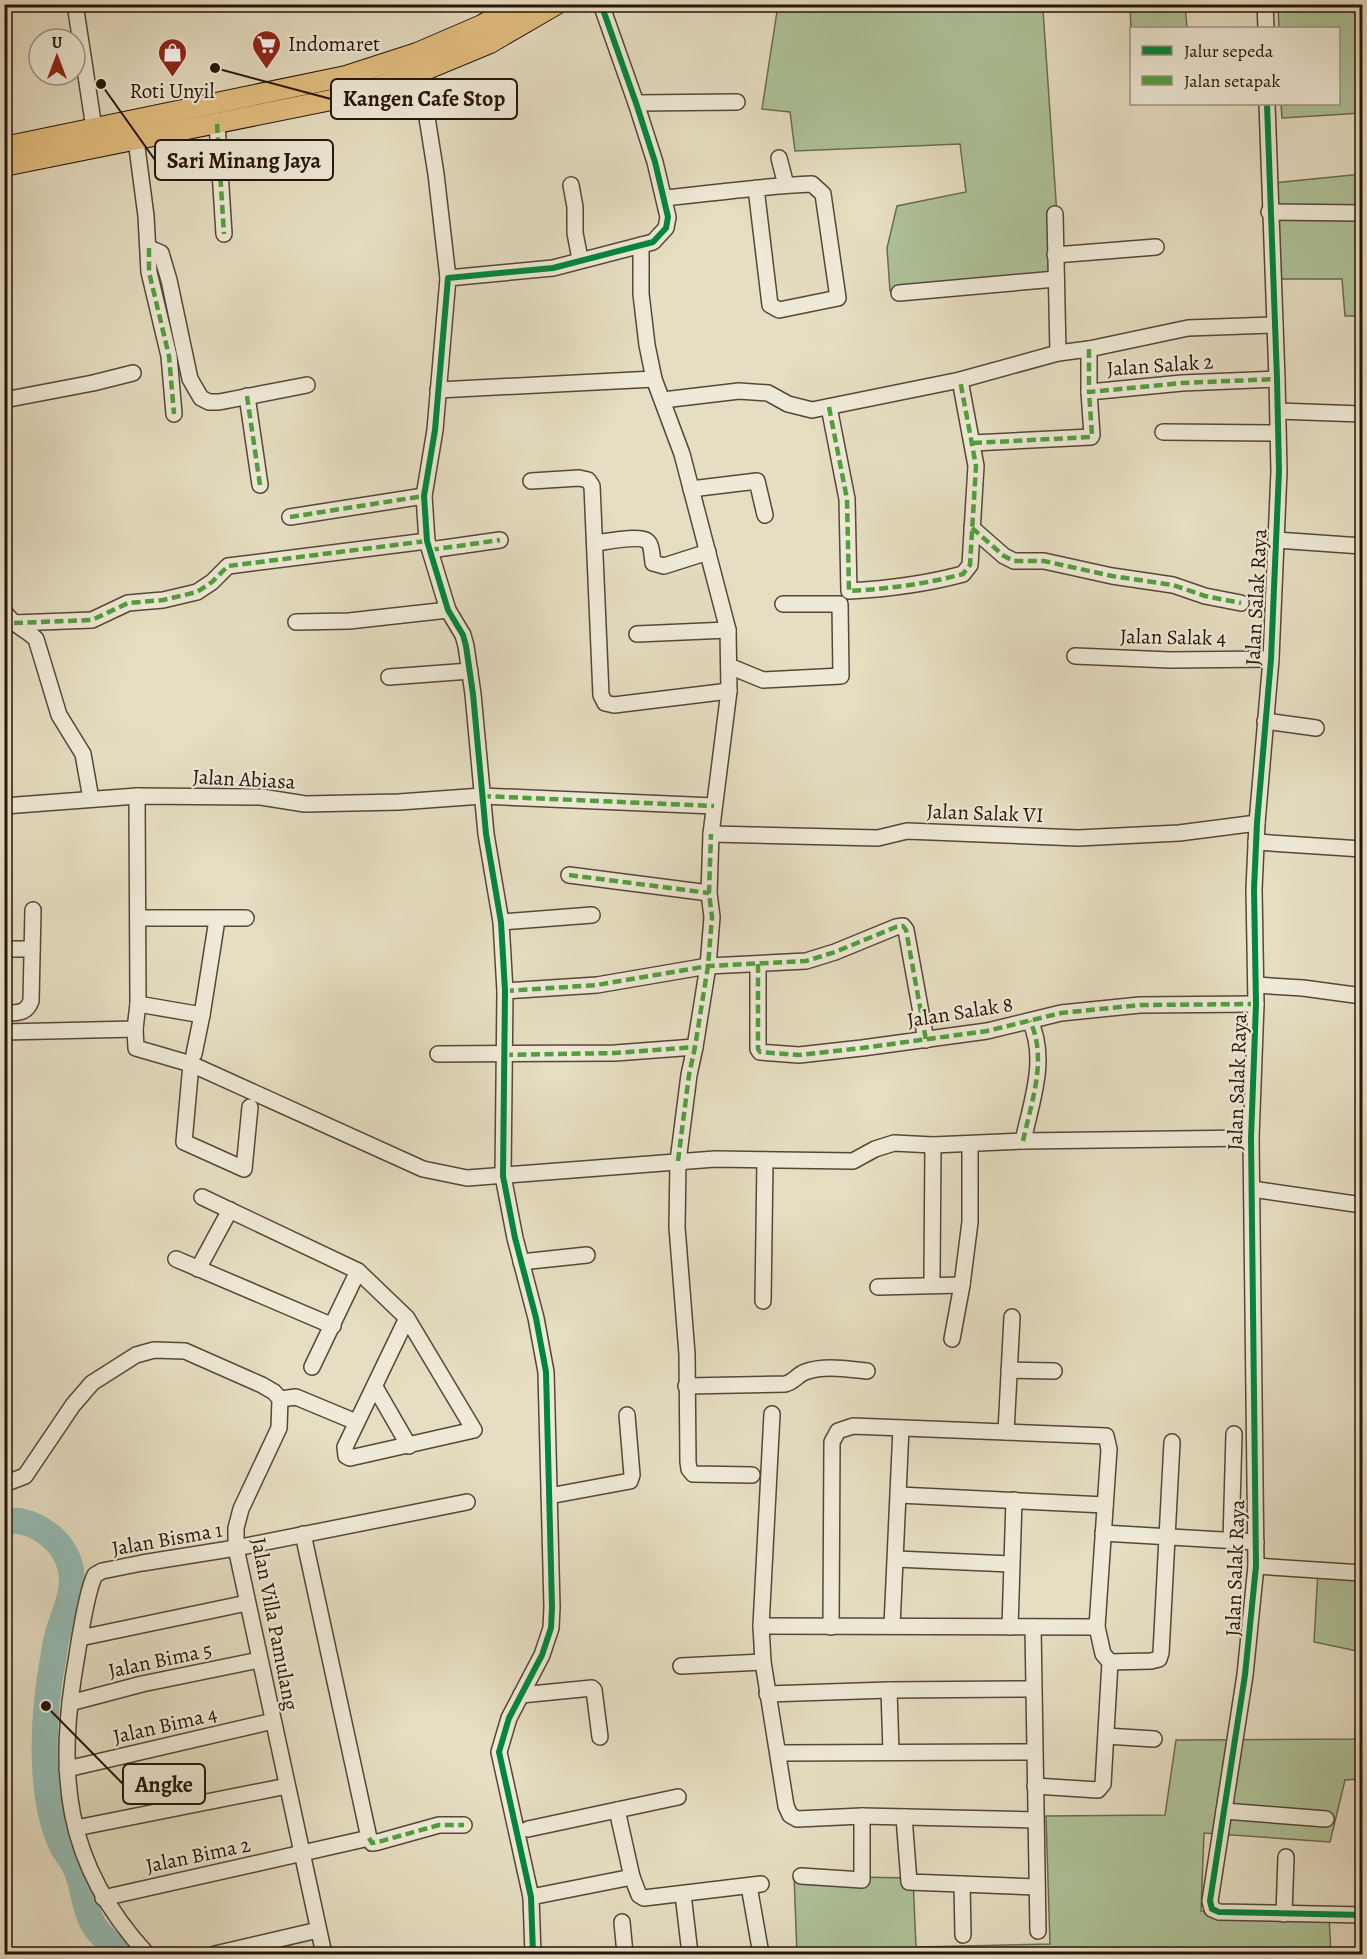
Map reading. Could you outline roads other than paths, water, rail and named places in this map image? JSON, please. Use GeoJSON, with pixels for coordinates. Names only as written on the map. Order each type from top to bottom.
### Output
{"type":"FeatureCollection","features":[{"type":"Feature","properties":{"kind":"main road"},"geometry":{"type":"LineString","coordinates":[[4,166],[351,96],[418,62],[520,4]]}},
{"type":"Feature","properties":{"kind":"main road"},"geometry":{"type":"LineString","coordinates":[[4,147],[418,62],[490,43],[557,4]]}},
{"type":"Feature","properties":{"kind":"street"},"geometry":{"type":"LineString","coordinates":[[75,4],[94,128]]}},
{"type":"Feature","properties":{"kind":"street"},"geometry":{"type":"LineString","coordinates":[[448,278],[553,268],[580,259],[653,242],[666,228],[668,217],[665,198],[636,103],[601,4]]}},
{"type":"Feature","properties":{"kind":"street"},"geometry":{"type":"LineString","coordinates":[[1265,4],[1266,27]]}},
{"type":"Feature","properties":{"kind":"street"},"geometry":{"type":"LineString","coordinates":[[418,62],[436,174],[448,278],[435,430],[424,496],[428,546],[448,610],[463,635],[470,671],[482,796],[501,921],[505,991],[502,1176],[545,1362],[549,1407],[551,1628],[542,1655],[509,1718],[500,1752],[531,1897],[533,1954]]}},
{"type":"Feature","properties":{"kind":"street"},"geometry":{"type":"LineString","coordinates":[[636,103],[737,102]]}},
{"type":"Feature","properties":{"kind":"street","name":"Jalan Salak Raya"},"geometry":{"type":"LineString","coordinates":[[1267,105],[1269,212],[1278,379],[1278,433],[1271,659],[1257,823],[1254,889],[1256,1004],[1251,1138],[1256,1566],[1245,1675],[1210,1901],[1212,1909],[1219,1912],[1362,1915]]}},
{"type":"Feature","properties":{"kind":"street"},"geometry":{"type":"LineString","coordinates":[[217,124],[224,234]]}},
{"type":"Feature","properties":{"kind":"street"},"geometry":{"type":"LineString","coordinates":[[136,140],[149,248],[149,272],[168,356],[174,414]]}},
{"type":"Feature","properties":{"kind":"street"},"geometry":{"type":"LineString","coordinates":[[779,158],[786,185]]}},
{"type":"Feature","properties":{"kind":"street"},"geometry":{"type":"LineString","coordinates":[[665,198],[756,188],[786,185],[812,184],[823,194],[838,298],[779,309],[770,306],[756,188]]}},
{"type":"Feature","properties":{"kind":"street"},"geometry":{"type":"LineString","coordinates":[[571,185],[574,196],[575,233],[580,259]]}},
{"type":"Feature","properties":{"kind":"street"},"geometry":{"type":"LineString","coordinates":[[1269,212],[1362,213]]}},
{"type":"Feature","properties":{"kind":"street"},"geometry":{"type":"LineString","coordinates":[[1055,214],[1058,353]]}},
{"type":"Feature","properties":{"kind":"street"},"geometry":{"type":"LineString","coordinates":[[641,245],[641,294],[654,379],[682,454],[728,630],[729,691],[711,834],[709,893],[712,916],[708,966],[689,1075],[678,1161],[677,1227],[687,1353],[688,1469],[693,1474],[753,1475]]}},
{"type":"Feature","properties":{"kind":"street"},"geometry":{"type":"LineString","coordinates":[[1055,255],[1156,247]]}},
{"type":"Feature","properties":{"kind":"street"},"geometry":{"type":"LineString","coordinates":[[149,248],[161,253],[190,379],[201,398],[209,402],[219,402],[307,386]]}},
{"type":"Feature","properties":{"kind":"street"},"geometry":{"type":"LineString","coordinates":[[899,293],[1056,279]]}},
{"type":"Feature","properties":{"kind":"street"},"geometry":{"type":"LineString","coordinates":[[663,400],[739,391],[768,393],[788,404],[812,411],[960,380],[1058,353],[1089,349],[1188,328],[1275,325]]}},
{"type":"Feature","properties":{"kind":"street","name":"Jalan Salak 2"},"geometry":{"type":"LineString","coordinates":[[1089,349],[1089,392],[1182,383],[1278,379]]}},
{"type":"Feature","properties":{"kind":"street"},"geometry":{"type":"LineString","coordinates":[[4,400],[133,373]]}},
{"type":"Feature","properties":{"kind":"street"},"geometry":{"type":"LineString","coordinates":[[438,390],[654,379]]}},
{"type":"Feature","properties":{"kind":"street"},"geometry":{"type":"LineString","coordinates":[[829,407],[847,499],[849,591],[883,589],[963,574],[970,565],[976,486],[973,443],[960,380]]}},
{"type":"Feature","properties":{"kind":"street"},"geometry":{"type":"LineString","coordinates":[[973,443],[1090,437],[1092,435],[1089,392]]}},
{"type":"Feature","properties":{"kind":"street"},"geometry":{"type":"LineString","coordinates":[[247,396],[260,485]]}},
{"type":"Feature","properties":{"kind":"street"},"geometry":{"type":"LineString","coordinates":[[1278,411],[1362,414]]}},
{"type":"Feature","properties":{"kind":"street"},"geometry":{"type":"LineString","coordinates":[[1162,432],[1278,433]]}},
{"type":"Feature","properties":{"kind":"street"},"geometry":{"type":"LineString","coordinates":[[531,481],[579,478],[588,480],[591,486],[601,695],[605,703],[614,705],[729,691]]}},
{"type":"Feature","properties":{"kind":"street"},"geometry":{"type":"LineString","coordinates":[[691,489],[757,481],[765,514]]}},
{"type":"Feature","properties":{"kind":"street"},"geometry":{"type":"LineString","coordinates":[[290,517],[424,496]]}},
{"type":"Feature","properties":{"kind":"street"},"geometry":{"type":"LineString","coordinates":[[972,528],[1004,556],[1014,561],[1044,561],[1112,576],[1173,585],[1205,596],[1241,603]]}},
{"type":"Feature","properties":{"kind":"street"},"geometry":{"type":"LineString","coordinates":[[595,543],[639,538],[646,540],[650,544],[653,563],[658,566],[708,552]]}},
{"type":"Feature","properties":{"kind":"street"},"geometry":{"type":"LineString","coordinates":[[9,617],[92,620],[128,603],[163,600],[197,592],[212,582],[228,566],[500,540]]}},
{"type":"Feature","properties":{"kind":"street"},"geometry":{"type":"LineString","coordinates":[[1276,540],[1362,546]]}},
{"type":"Feature","properties":{"kind":"street"},"geometry":{"type":"LineString","coordinates":[[729,666],[753,677],[764,670],[841,666],[840,604],[783,604]]}},
{"type":"Feature","properties":{"kind":"street"},"geometry":{"type":"LineString","coordinates":[[296,622],[349,621],[448,610]]}},
{"type":"Feature","properties":{"kind":"street"},"geometry":{"type":"LineString","coordinates":[[9,617],[36,639],[59,715],[83,754],[91,799]]}},
{"type":"Feature","properties":{"kind":"street"},"geometry":{"type":"LineString","coordinates":[[637,634],[728,630]]}},
{"type":"Feature","properties":{"kind":"street","name":"Jalan Salak 4"},"geometry":{"type":"LineString","coordinates":[[1075,656],[1170,660],[1271,659]]}},
{"type":"Feature","properties":{"kind":"street"},"geometry":{"type":"LineString","coordinates":[[389,677],[470,671]]}},
{"type":"Feature","properties":{"kind":"street"},"geometry":{"type":"LineString","coordinates":[[1265,722],[1316,728]]}},
{"type":"Feature","properties":{"kind":"street"},"geometry":{"type":"LineString","coordinates":[[137,796],[142,922],[142,1005],[135,1029],[136,1048],[192,1059],[423,1170],[467,1178],[716,1159],[853,1161],[875,1149],[894,1143],[933,1145],[1023,1141],[1251,1138]]}},
{"type":"Feature","properties":{"kind":"street","name":"Jalan Abiasa"},"geometry":{"type":"LineString","coordinates":[[4,806],[137,796],[261,797],[305,804],[399,802],[482,796],[714,806]]}},
{"type":"Feature","properties":{"kind":"street","name":"Jalan Salak VI"},"geometry":{"type":"LineString","coordinates":[[711,834],[878,838],[907,831],[1078,838],[1179,832],[1257,823]]}},
{"type":"Feature","properties":{"kind":"street"},"geometry":{"type":"LineString","coordinates":[[1256,842],[1362,849]]}},
{"type":"Feature","properties":{"kind":"street"},"geometry":{"type":"LineString","coordinates":[[569,874],[709,893]]}},
{"type":"Feature","properties":{"kind":"street"},"geometry":{"type":"LineString","coordinates":[[4,1013],[20,1013],[29,1006],[33,910]]}},
{"type":"Feature","properties":{"kind":"street"},"geometry":{"type":"LineString","coordinates":[[501,921],[592,915]]}},
{"type":"Feature","properties":{"kind":"street"},"geometry":{"type":"LineString","coordinates":[[142,922],[246,918]]}},
{"type":"Feature","properties":{"kind":"street"},"geometry":{"type":"LineString","coordinates":[[216,926],[202,1016],[192,1059],[184,1142],[244,1168],[250,1107]]}},
{"type":"Feature","properties":{"kind":"street"},"geometry":{"type":"LineString","coordinates":[[505,991],[597,984],[708,966],[806,961],[835,952],[896,927],[903,927],[906,930],[926,1040]]}},
{"type":"Feature","properties":{"kind":"street"},"geometry":{"type":"LineString","coordinates":[[4,949],[32,949]]}},
{"type":"Feature","properties":{"kind":"street","name":"Jalan Salak 8"},"geometry":{"type":"LineString","coordinates":[[758,964],[758,1049],[760,1052],[799,1055],[926,1040],[987,1031],[1061,1013],[1140,1005],[1256,1004]]}},
{"type":"Feature","properties":{"kind":"street"},"geometry":{"type":"LineString","coordinates":[[1256,986],[1304,988],[1362,996]]}},
{"type":"Feature","properties":{"kind":"street"},"geometry":{"type":"LineString","coordinates":[[142,1005],[202,1016]]}},
{"type":"Feature","properties":{"kind":"street"},"geometry":{"type":"LineString","coordinates":[[1023,1141],[1038,1065],[1037,1041],[1030,1021]]}},
{"type":"Feature","properties":{"kind":"street"},"geometry":{"type":"LineString","coordinates":[[4,1032],[135,1029]]}},
{"type":"Feature","properties":{"kind":"street"},"geometry":{"type":"LineString","coordinates":[[438,1054],[615,1053],[695,1047]]}},
{"type":"Feature","properties":{"kind":"street"},"geometry":{"type":"LineString","coordinates":[[952,1339],[970,1222],[970,1144]]}},
{"type":"Feature","properties":{"kind":"street"},"geometry":{"type":"LineString","coordinates":[[932,1277],[933,1145]]}},
{"type":"Feature","properties":{"kind":"street"},"geometry":{"type":"LineString","coordinates":[[763,1301],[765,1160]]}},
{"type":"Feature","properties":{"kind":"street"},"geometry":{"type":"LineString","coordinates":[[1252,1189],[1362,1204]]}},
{"type":"Feature","properties":{"kind":"street"},"geometry":{"type":"LineString","coordinates":[[202,1197],[358,1271],[407,1318],[474,1430],[350,1458],[346,1456],[345,1447],[407,1318]]}},
{"type":"Feature","properties":{"kind":"street"},"geometry":{"type":"LineString","coordinates":[[198,1269],[230,1210]]}},
{"type":"Feature","properties":{"kind":"street"},"geometry":{"type":"LineString","coordinates":[[521,1262],[586,1255]]}},
{"type":"Feature","properties":{"kind":"street"},"geometry":{"type":"LineString","coordinates":[[176,1259],[333,1326]]}},
{"type":"Feature","properties":{"kind":"street"},"geometry":{"type":"LineString","coordinates":[[312,1367],[358,1271]]}},
{"type":"Feature","properties":{"kind":"street"},"geometry":{"type":"LineString","coordinates":[[878,1287],[962,1285]]}},
{"type":"Feature","properties":{"kind":"street"},"geometry":{"type":"LineString","coordinates":[[1006,1432],[1012,1317]]}},
{"type":"Feature","properties":{"kind":"street"},"geometry":{"type":"LineString","coordinates":[[4,1484],[26,1476],[73,1405],[92,1383],[136,1355],[154,1350],[185,1351],[262,1385],[274,1392],[280,1399],[296,1397],[356,1422]]}},
{"type":"Feature","properties":{"kind":"street"},"geometry":{"type":"LineString","coordinates":[[686,1386],[785,1384],[792,1383],[803,1373],[815,1370],[867,1371]]}},
{"type":"Feature","properties":{"kind":"street"},"geometry":{"type":"LineString","coordinates":[[1009,1370],[1054,1371]]}},
{"type":"Feature","properties":{"kind":"street"},"geometry":{"type":"LineString","coordinates":[[375,1387],[409,1446]]}},
{"type":"Feature","properties":{"kind":"street","name":"Jalan Villa Pamulang"},"geometry":{"type":"LineString","coordinates":[[280,1399],[279,1428],[242,1509],[236,1528],[236,1548],[324,1954]]}},
{"type":"Feature","properties":{"kind":"street"},"geometry":{"type":"LineString","coordinates":[[772,1414],[761,1626],[767,1694],[779,1753],[786,1806],[793,1818],[862,1816],[1035,1820]]}},
{"type":"Feature","properties":{"kind":"street"},"geometry":{"type":"LineString","coordinates":[[549,1496],[630,1481],[632,1475],[627,1415]]}},
{"type":"Feature","properties":{"kind":"street"},"geometry":{"type":"LineString","coordinates":[[831,1626],[832,1442],[838,1431],[853,1426],[1106,1436],[1109,1449],[1097,1626],[1102,1654],[1110,1662],[1159,1659],[1172,1442]]}},
{"type":"Feature","properties":{"kind":"street"},"geometry":{"type":"LineString","coordinates":[[892,1626],[901,1428]]}},
{"type":"Feature","properties":{"kind":"street"},"geometry":{"type":"LineString","coordinates":[[1232,1541],[1234,1434]]}},
{"type":"Feature","properties":{"kind":"street"},"geometry":{"type":"LineString","coordinates":[[899,1495],[1105,1504]]}},
{"type":"Feature","properties":{"kind":"street"},"geometry":{"type":"LineString","coordinates":[[1010,1627],[1014,1500]]}},
{"type":"Feature","properties":{"kind":"street","name":"Jalan Bisma 1"},"geometry":{"type":"LineString","coordinates":[[147,1954],[127,1933],[103,1898],[84,1858],[71,1809],[66,1734],[80,1638],[93,1578],[99,1572],[142,1563],[236,1548],[467,1502]]}},
{"type":"Feature","properties":{"kind":"street"},"geometry":{"type":"LineString","coordinates":[[1103,1533],[1256,1542]]}},
{"type":"Feature","properties":{"kind":"street"},"geometry":{"type":"LineString","coordinates":[[303,1534],[369,1838]]}},
{"type":"Feature","properties":{"kind":"street"},"geometry":{"type":"LineString","coordinates":[[896,1559],[1011,1564]]}},
{"type":"Feature","properties":{"kind":"street"},"geometry":{"type":"LineString","coordinates":[[1256,1566],[1362,1573]]}},
{"type":"Feature","properties":{"kind":"street"},"geometry":{"type":"LineString","coordinates":[[80,1638],[247,1603]]}},
{"type":"Feature","properties":{"kind":"street"},"geometry":{"type":"LineString","coordinates":[[761,1626],[1097,1626]]}},
{"type":"Feature","properties":{"kind":"street"},"geometry":{"type":"LineString","coordinates":[[1033,1627],[1038,1931]]}},
{"type":"Feature","properties":{"kind":"street","name":"Jalan Bima 5"},"geometry":{"type":"LineString","coordinates":[[70,1703],[142,1684],[259,1660]]}},
{"type":"Feature","properties":{"kind":"street"},"geometry":{"type":"LineString","coordinates":[[681,1666],[763,1662]]}},
{"type":"Feature","properties":{"kind":"street"},"geometry":{"type":"LineString","coordinates":[[1035,1786],[1098,1791],[1103,1784],[1110,1662]]}},
{"type":"Feature","properties":{"kind":"street"},"geometry":{"type":"LineString","coordinates":[[521,1695],[592,1688],[600,1737]]}},
{"type":"Feature","properties":{"kind":"street"},"geometry":{"type":"LineString","coordinates":[[767,1694],[1033,1689]]}},
{"type":"Feature","properties":{"kind":"street"},"geometry":{"type":"LineString","coordinates":[[889,1690],[891,1752]]}},
{"type":"Feature","properties":{"kind":"street","name":"Jalan Bima 4"},"geometry":{"type":"LineString","coordinates":[[67,1769],[273,1721]]}},
{"type":"Feature","properties":{"kind":"street"},"geometry":{"type":"LineString","coordinates":[[1106,1736],[1154,1739]]}},
{"type":"Feature","properties":{"kind":"street"},"geometry":{"type":"LineString","coordinates":[[779,1753],[1034,1752]]}},
{"type":"Feature","properties":{"kind":"street"},"geometry":{"type":"LineString","coordinates":[[76,1828],[287,1785]]}},
{"type":"Feature","properties":{"kind":"street"},"geometry":{"type":"LineString","coordinates":[[528,1829],[678,1797]]}},
{"type":"Feature","properties":{"kind":"street"},"geometry":{"type":"LineString","coordinates":[[617,1810],[632,1877],[640,1897],[755,1885],[761,1954]]}},
{"type":"Feature","properties":{"kind":"street"},"geometry":{"type":"LineString","coordinates":[[1224,1812],[1326,1819]]}},
{"type":"Feature","properties":{"kind":"street"},"geometry":{"type":"LineString","coordinates":[[801,1876],[862,1880],[862,1816]]}},
{"type":"Feature","properties":{"kind":"street"},"geometry":{"type":"LineString","coordinates":[[904,1817],[909,1882],[1037,1887]]}},
{"type":"Feature","properties":{"kind":"street","name":"Jalan Bima 2"},"geometry":{"type":"LineString","coordinates":[[103,1898],[369,1838],[373,1843],[439,1825],[464,1825]]}},
{"type":"Feature","properties":{"kind":"street"},"geometry":{"type":"LineString","coordinates":[[1284,1914],[1286,1857]]}},
{"type":"Feature","properties":{"kind":"street"},"geometry":{"type":"LineString","coordinates":[[531,1897],[632,1877]]}},
{"type":"Feature","properties":{"kind":"street"},"geometry":{"type":"LineString","coordinates":[[962,1884],[963,1935]]}},
{"type":"Feature","properties":{"kind":"street"},"geometry":{"type":"LineString","coordinates":[[683,1894],[690,1954]]}},
{"type":"Feature","properties":{"kind":"street"},"geometry":{"type":"LineString","coordinates":[[622,1922],[625,1954]]}},
{"type":"Feature","properties":{"kind":"street"},"geometry":{"type":"LineString","coordinates":[[215,1954],[318,1930]]}},
{"type":"Feature","properties":{"kind":"waterway"},"geometry":{"type":"LineString","coordinates":[[4,1521],[26,1523],[45,1532],[61,1547],[70,1566],[71,1593],[56,1642],[47,1704],[45,1753],[49,1801],[61,1844],[74,1864],[93,1924],[120,1954]]}},
{"type":"Feature","properties":{"kind":"place","name":"Kangen Cafe Stop"},"geometry":{"type":"Point","coordinates":[215,68]}},
{"type":"Feature","properties":{"kind":"place","name":"Indomaret"},"geometry":{"type":"Point","coordinates":[267,70]}},
{"type":"Feature","properties":{"kind":"place","name":"Roti Unyil"},"geometry":{"type":"Point","coordinates":[172,78]}},
{"type":"Feature","properties":{"kind":"place","name":"Sari Minang Jaya"},"geometry":{"type":"Point","coordinates":[101,84]}},
{"type":"Feature","properties":{"kind":"place","name":"Angke"},"geometry":{"type":"Point","coordinates":[46,1706]}}]}
